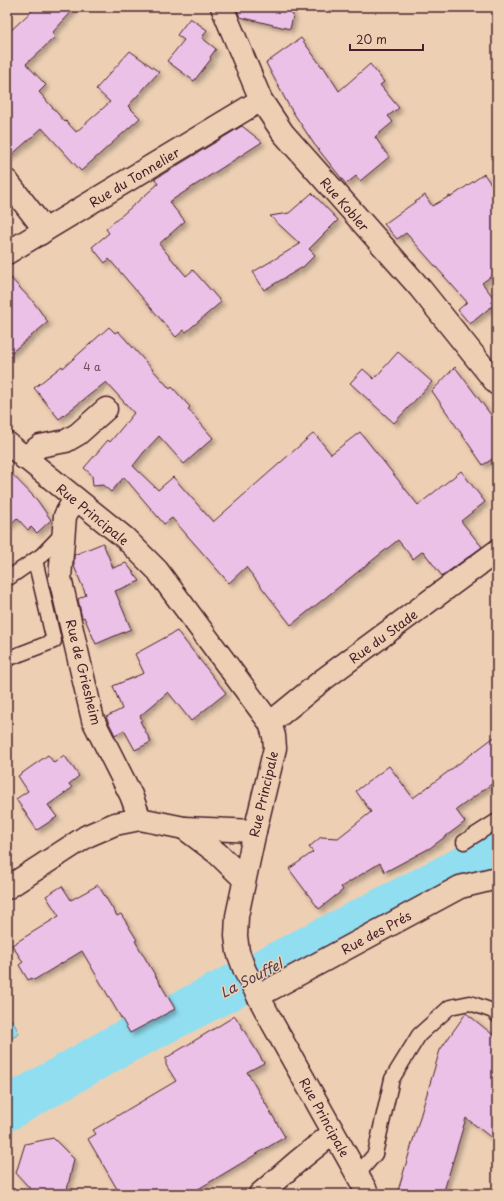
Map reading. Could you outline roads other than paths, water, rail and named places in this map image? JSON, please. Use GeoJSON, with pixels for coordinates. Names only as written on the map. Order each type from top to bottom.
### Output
{"type":"FeatureCollection","features":[{"type":"Feature","properties":{"kind":"street","name":"Rue Kobler"},"geometry":{"type":"LineString","coordinates":[[222,7],[261,100],[283,133],[420,288],[497,384]]}},
{"type":"Feature","properties":{"kind":"street","name":"Rue du Tonnelier"},"geometry":{"type":"LineString","coordinates":[[7,253],[261,100]]}},
{"type":"Feature","properties":{"kind":"street"},"geometry":{"type":"LineString","coordinates":[[7,181],[45,230],[40,234]]}},
{"type":"Feature","properties":{"kind":"street"},"geometry":{"type":"LineString","coordinates":[[24,458],[40,446],[66,441],[78,434],[106,409]]}},
{"type":"Feature","properties":{"kind":"street","name":"Rue Principale"},"geometry":{"type":"LineString","coordinates":[[7,443],[125,538],[157,570],[270,723],[274,736],[275,748],[244,878],[237,916],[236,936],[238,952],[245,971],[258,996],[368,1194]]}},
{"type":"Feature","properties":{"kind":"street","name":"Rue de Griesheim"},"geometry":{"type":"LineString","coordinates":[[75,498],[65,516],[60,578],[93,720],[131,795],[140,819]]}},
{"type":"Feature","properties":{"kind":"street","name":"Rue du Stade"},"geometry":{"type":"LineString","coordinates":[[270,723],[324,679],[497,551]]}},
{"type":"Feature","properties":{"kind":"street"},"geometry":{"type":"LineString","coordinates":[[7,888],[88,836],[115,824],[140,819],[184,828],[255,831]]}},
{"type":"Feature","properties":{"kind":"street"},"geometry":{"type":"LineString","coordinates":[[184,828],[217,853],[244,878]]}},
{"type":"Feature","properties":{"kind":"street","name":"Rue des Prés"},"geometry":{"type":"LineString","coordinates":[[258,996],[460,887],[497,878]]}},
{"type":"Feature","properties":{"kind":"street"},"geometry":{"type":"LineString","coordinates":[[260,1194],[333,1133]]}},
{"type":"Feature","properties":{"kind":"lane"},"geometry":{"type":"LineString","coordinates":[[7,580],[42,555],[64,532]]}},
{"type":"Feature","properties":{"kind":"lane"},"geometry":{"type":"LineString","coordinates":[[7,658],[54,641],[35,560]]}},
{"type":"Feature","properties":{"kind":"lane"},"geometry":{"type":"LineString","coordinates":[[464,842],[497,821]]}},
{"type":"Feature","properties":{"kind":"lane"},"geometry":{"type":"LineString","coordinates":[[357,1175],[375,1154],[392,1078],[419,1035],[450,1007],[470,1003],[493,1011],[497,1015]]}},
{"type":"Feature","properties":{"kind":"water"},"geometry":{"type":"Polygon","coordinates":[[[7,1019],[13,1021],[19,1034],[7,1041],[7,1019]]]}},
{"type":"Feature","properties":{"kind":"waterway","name":"La Souffel"},"geometry":{"type":"LineString","coordinates":[[7,1109],[121,1044],[497,851]]}}]}
